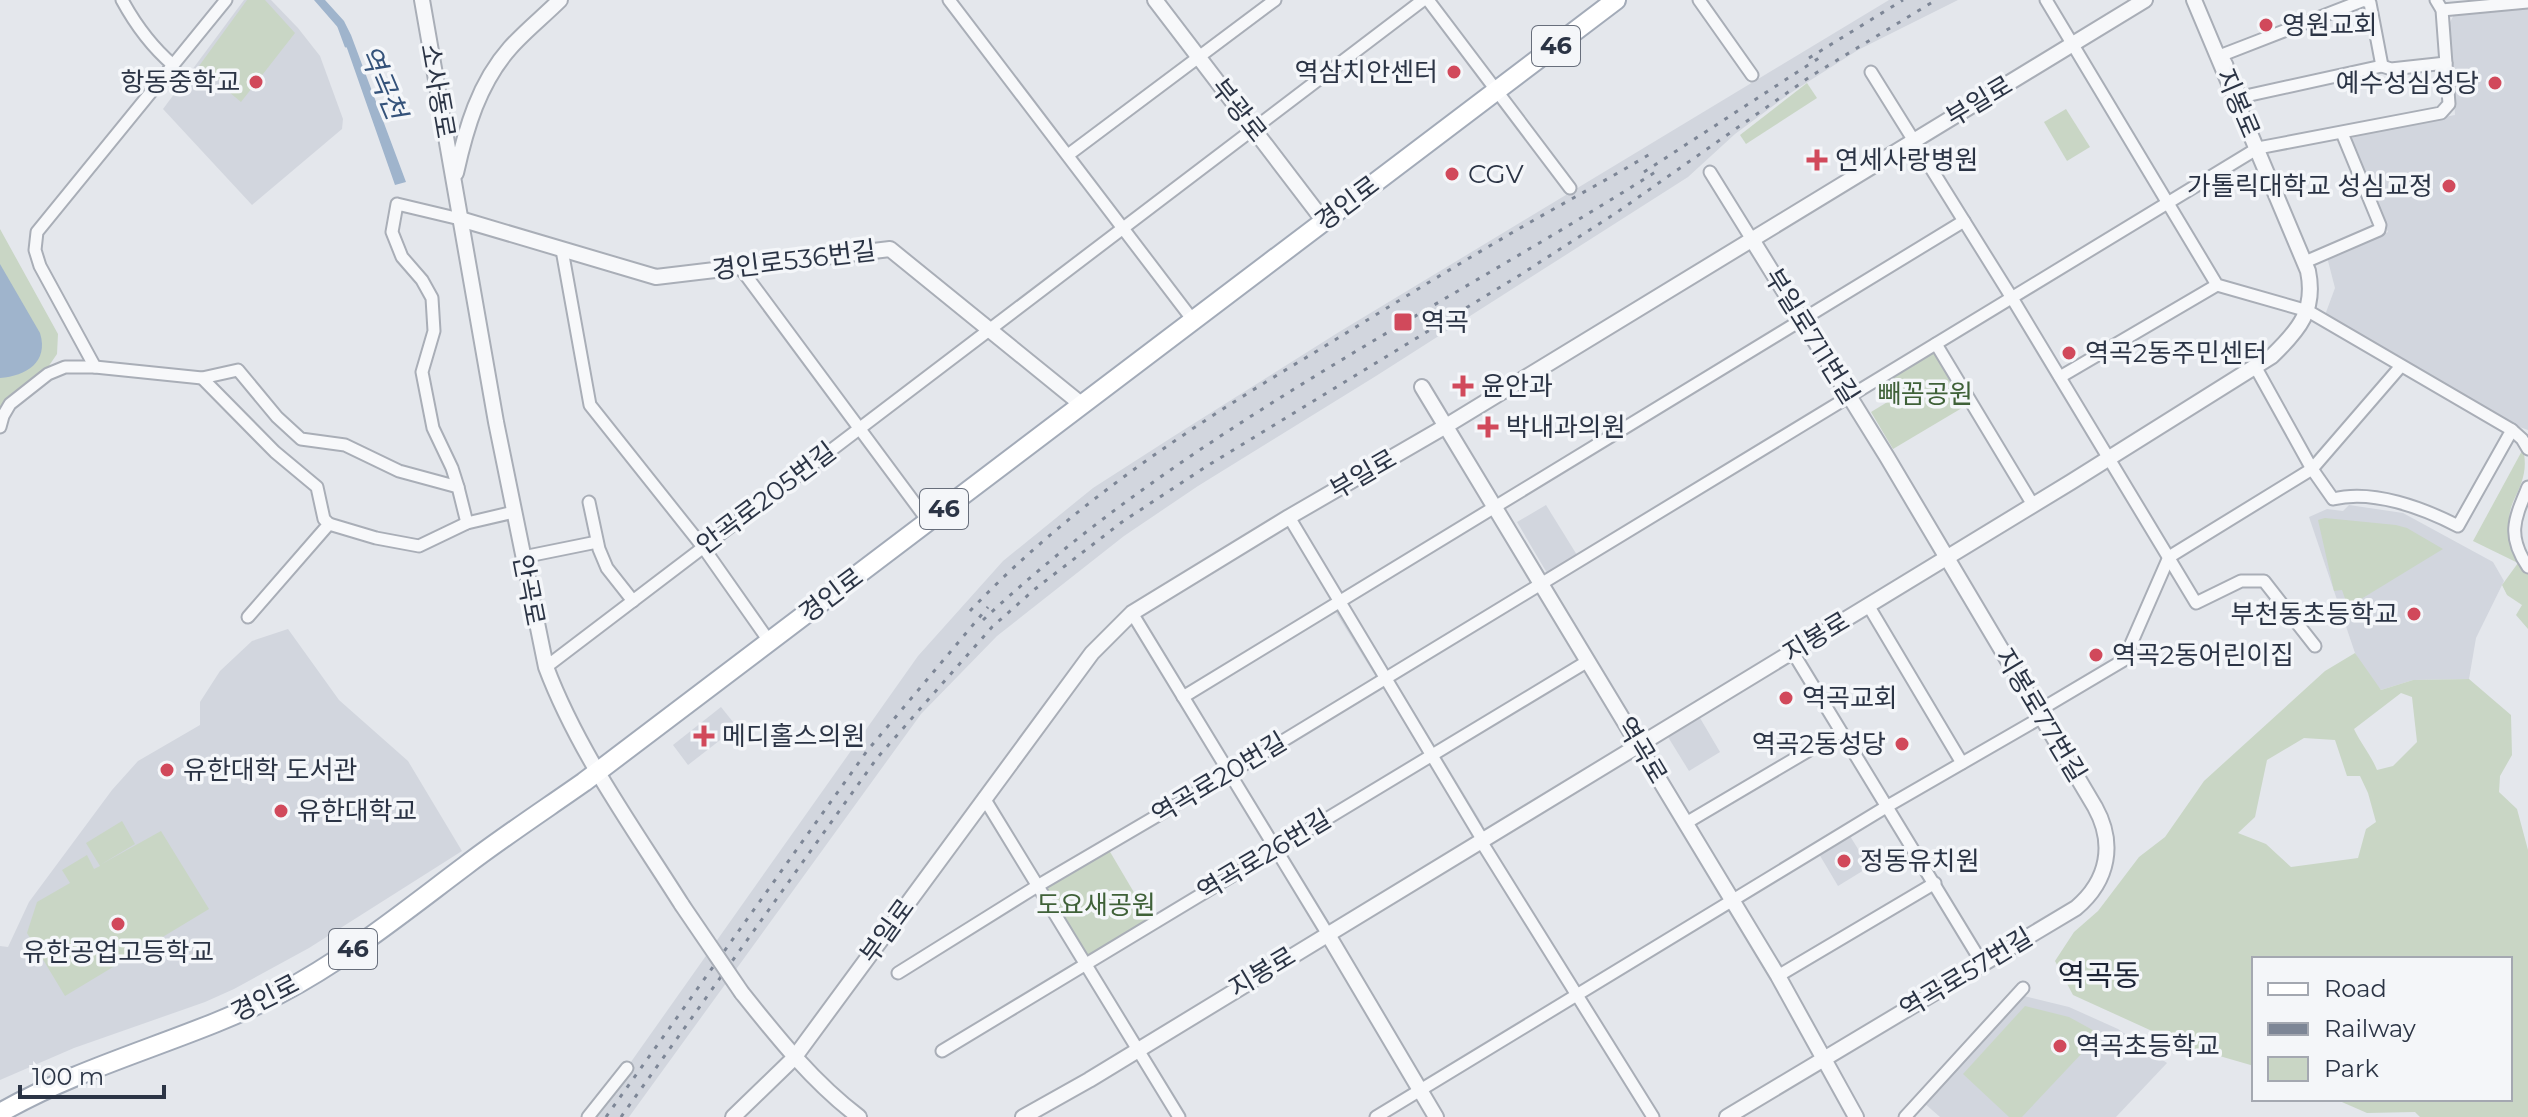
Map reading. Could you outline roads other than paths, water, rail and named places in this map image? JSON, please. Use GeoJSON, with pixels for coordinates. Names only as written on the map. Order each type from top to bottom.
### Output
{"type":"FeatureCollection","features":[{"type":"Feature","properties":{"kind":"main road","name":"경인로"},"geometry":{"type":"LineString","coordinates":[[0,1113],[35,1093],[87,1070],[244,1011],[283,992],[358,945],[598,772],[1616,0]]}},
{"type":"Feature","properties":{"kind":"street"},"geometry":{"type":"LineString","coordinates":[[122,0],[160,54],[173,65]]}},
{"type":"Feature","properties":{"kind":"street"},"geometry":{"type":"LineString","coordinates":[[95,367],[40,266],[35,250],[37,232],[226,0]]}},
{"type":"Feature","properties":{"kind":"street","name":"소사동로"},"geometry":{"type":"LineString","coordinates":[[422,0],[454,181]]}},
{"type":"Feature","properties":{"kind":"street","name":"안곡로"},"geometry":{"type":"LineString","coordinates":[[560,0],[510,48],[487,82],[468,121],[454,181],[514,512],[546,667],[555,692],[598,772],[742,993],[794,1058],[859,1117]]}},
{"type":"Feature","properties":{"kind":"street"},"geometry":{"type":"LineString","coordinates":[[949,0],[1192,319]]}},
{"type":"Feature","properties":{"kind":"street","name":"부광로"},"geometry":{"type":"LineString","coordinates":[[1155,0],[1323,220]]}},
{"type":"Feature","properties":{"kind":"street"},"geometry":{"type":"LineString","coordinates":[[1068,155],[1275,0]]}},
{"type":"Feature","properties":{"kind":"street"},"geometry":{"type":"LineString","coordinates":[[1426,0],[1570,188]]}},
{"type":"Feature","properties":{"kind":"street","name":"안곡로205번길"},"geometry":{"type":"LineString","coordinates":[[546,667],[1123,230],[1253,127],[1426,0]]}},
{"type":"Feature","properties":{"kind":"street"},"geometry":{"type":"LineString","coordinates":[[1699,0],[1752,75]]}},
{"type":"Feature","properties":{"kind":"street"},"geometry":{"type":"LineString","coordinates":[[2046,0],[2217,285],[2308,311],[2512,430],[2528,449]]}},
{"type":"Feature","properties":{"kind":"street","name":"부일로"},"geometry":{"type":"LineString","coordinates":[[733,1117],[794,1058],[1092,653],[1132,613],[1446,426],[2145,0]]}},
{"type":"Feature","properties":{"kind":"street","name":"지봉로"},"geometry":{"type":"LineString","coordinates":[[1023,1117],[1089,1080],[2033,505],[2256,368],[2285,343],[2308,311],[2311,292],[2305,262],[2240,102],[2194,0]]}},
{"type":"Feature","properties":{"kind":"street"},"geometry":{"type":"LineString","coordinates":[[2382,66],[2370,3],[2364,0],[2222,55],[2240,102],[2298,82],[2382,66],[2391,69],[2446,63]]}},
{"type":"Feature","properties":{"kind":"street"},"geometry":{"type":"LineString","coordinates":[[2258,148],[2441,113],[2449,104],[2439,5],[2528,2]]}},
{"type":"Feature","properties":{"kind":"street"},"geometry":{"type":"LineString","coordinates":[[1871,72],[2196,603],[2241,581],[2264,581],[2315,646]]}},
{"type":"Feature","properties":{"kind":"street"},"geometry":{"type":"LineString","coordinates":[[2305,262],[2379,230],[2380,225],[2342,133]]}},
{"type":"Feature","properties":{"kind":"street","name":"역곡로20번길"},"geometry":{"type":"LineString","coordinates":[[898,973],[2258,148]]}},
{"type":"Feature","properties":{"kind":"street"},"geometry":{"type":"LineString","coordinates":[[1710,172],[1751,238]]}},
{"type":"Feature","properties":{"kind":"street"},"geometry":{"type":"LineString","coordinates":[[460,219],[397,204],[392,232],[402,257],[422,280],[432,298],[434,331],[422,372],[433,428],[452,468],[467,523]]}},
{"type":"Feature","properties":{"kind":"street","name":"경인로536번길"},"geometry":{"type":"LineString","coordinates":[[460,219],[656,277],[890,249],[1081,404]]}},
{"type":"Feature","properties":{"kind":"street"},"geometry":{"type":"LineString","coordinates":[[1183,697],[1964,221]]}},
{"type":"Feature","properties":{"kind":"street","name":"부일로711번길"},"geometry":{"type":"LineString","coordinates":[[1751,238],[1946,558]]}},
{"type":"Feature","properties":{"kind":"street"},"geometry":{"type":"LineString","coordinates":[[562,250],[590,405],[703,547],[769,641]]}},
{"type":"Feature","properties":{"kind":"street"},"geometry":{"type":"LineString","coordinates":[[739,266],[928,521]]}},
{"type":"Feature","properties":{"kind":"street"},"geometry":{"type":"LineString","coordinates":[[2060,377],[2217,285]]}},
{"type":"Feature","properties":{"kind":"street"},"geometry":{"type":"LineString","coordinates":[[1936,344],[2033,505]]}},
{"type":"Feature","properties":{"kind":"street"},"geometry":{"type":"LineString","coordinates":[[1376,1117],[1962,763],[2124,660],[2169,557],[2312,469],[2401,366]]}},
{"type":"Feature","properties":{"kind":"street"},"geometry":{"type":"LineString","coordinates":[[0,427],[10,404],[48,374],[65,367],[95,367],[202,378],[238,370],[277,417],[301,439],[345,445],[399,471],[458,487]]}},
{"type":"Feature","properties":{"kind":"street"},"geometry":{"type":"LineString","coordinates":[[2256,368],[2312,469],[2333,499],[2367,498],[2398,502],[2425,510],[2458,526],[2512,430]]}},
{"type":"Feature","properties":{"kind":"street"},"geometry":{"type":"LineString","coordinates":[[202,378],[275,452],[317,487],[324,519],[329,524],[376,538],[419,546],[467,523],[514,512]]}},
{"type":"Feature","properties":{"kind":"street","name":"역곡로"},"geometry":{"type":"LineString","coordinates":[[1422,387],[1778,976],[1856,1117]]}},
{"type":"Feature","properties":{"kind":"street"},"geometry":{"type":"LineString","coordinates":[[2528,487],[2515,517],[2515,534],[2528,567]]}},
{"type":"Feature","properties":{"kind":"street"},"geometry":{"type":"LineString","coordinates":[[589,502],[597,542],[607,568],[633,601]]}},
{"type":"Feature","properties":{"kind":"street"},"geometry":{"type":"LineString","coordinates":[[1289,517],[1484,846],[1653,1117]]}},
{"type":"Feature","properties":{"kind":"street"},"geometry":{"type":"LineString","coordinates":[[248,617],[329,524]]}},
{"type":"Feature","properties":{"kind":"street"},"geometry":{"type":"LineString","coordinates":[[523,557],[597,542]]}},
{"type":"Feature","properties":{"kind":"street","name":"지봉로77번길"},"geometry":{"type":"LineString","coordinates":[[1946,558],[2095,807],[2106,830],[2108,851],[2100,879]]}},
{"type":"Feature","properties":{"kind":"street"},"geometry":{"type":"LineString","coordinates":[[1868,605],[1962,763]]}},
{"type":"Feature","properties":{"kind":"street"},"geometry":{"type":"LineString","coordinates":[[1132,613],[1436,1117]]}},
{"type":"Feature","properties":{"kind":"street"},"geometry":{"type":"LineString","coordinates":[[1792,651],[1982,963]]}},
{"type":"Feature","properties":{"kind":"street","name":"역곡로26번길"},"geometry":{"type":"LineString","coordinates":[[942,1051],[1588,661]]}},
{"type":"Feature","properties":{"kind":"street"},"geometry":{"type":"LineString","coordinates":[[1686,823],[1840,732]]}},
{"type":"Feature","properties":{"kind":"street"},"geometry":{"type":"LineString","coordinates":[[984,798],[1179,1117]]}},
{"type":"Feature","properties":{"kind":"street","name":"역곡로57번길"},"geometry":{"type":"LineString","coordinates":[[1727,1117],[2076,908],[2100,879]]}},
{"type":"Feature","properties":{"kind":"street"},"geometry":{"type":"LineString","coordinates":[[1778,976],[1935,883]]}},
{"type":"Feature","properties":{"kind":"street"},"geometry":{"type":"LineString","coordinates":[[1905,1117],[2023,988]]}},
{"type":"Feature","properties":{"kind":"street"},"geometry":{"type":"LineString","coordinates":[[588,1117],[627,1068]]}},
{"type":"Feature","properties":{"kind":"water"},"geometry":{"type":"Polygon","coordinates":[[[314,0],[325,0],[344,21],[406,182],[395,185],[341,31],[314,0]]]}},
{"type":"Feature","properties":{"kind":"water"},"geometry":{"type":"Polygon","coordinates":[[[0,264],[40,333],[42,343],[33,366],[10,377],[0,378],[0,264]]]}},
{"type":"Feature","properties":{"kind":"waterway","name":"역곡천"},"geometry":{"type":"LineString","coordinates":[[339,27],[346,46]]}},
{"type":"Feature","properties":{"kind":"railway"},"geometry":{"type":"LineString","coordinates":[[1809,58],[1903,0]]}},
{"type":"Feature","properties":{"kind":"railway"},"geometry":{"type":"LineString","coordinates":[[621,1117],[877,758],[992,627],[1035,589],[1122,522],[1207,466],[1520,275],[1616,213],[1811,76],[1936,0]]}},
{"type":"Feature","properties":{"kind":"railway"},"geometry":{"type":"LineString","coordinates":[[1644,172],[1822,56]]}},
{"type":"Feature","properties":{"kind":"railway"},"geometry":{"type":"LineString","coordinates":[[970,611],[1048,537],[1176,440],[1451,269],[1655,151]]}},
{"type":"Feature","properties":{"kind":"railway"},"geometry":{"type":"LineString","coordinates":[[983,620],[1059,553],[1223,434],[1657,171]]}},
{"type":"Feature","properties":{"kind":"railway"},"geometry":{"type":"LineString","coordinates":[[606,1117],[867,751],[988,607]]}},
{"type":"Feature","properties":{"kind":"place","name":"영원교회"},"geometry":{"type":"Point","coordinates":[2266,25]}},
{"type":"Feature","properties":{"kind":"place","name":"역삼치안센터"},"geometry":{"type":"Point","coordinates":[1454,72]}},
{"type":"Feature","properties":{"kind":"place","name":"항동중학교"},"geometry":{"type":"Point","coordinates":[256,82]}},
{"type":"Feature","properties":{"kind":"place","name":"예수성심성당"},"geometry":{"type":"Point","coordinates":[2495,83]}},
{"type":"Feature","properties":{"kind":"place","name":"연세사랑병원"},"geometry":{"type":"Point","coordinates":[1817,160]}},
{"type":"Feature","properties":{"kind":"place","name":"CGV"},"geometry":{"type":"Point","coordinates":[1452,174]}},
{"type":"Feature","properties":{"kind":"place","name":"가톨릭대학교 성심교정"},"geometry":{"type":"Point","coordinates":[2449,186]}},
{"type":"Feature","properties":{"kind":"place","name":"역곡"},"geometry":{"type":"Point","coordinates":[1403,322]}},
{"type":"Feature","properties":{"kind":"place","name":"역곡2동주민센터"},"geometry":{"type":"Point","coordinates":[2069,353]}},
{"type":"Feature","properties":{"kind":"place","name":"윤안과"},"geometry":{"type":"Point","coordinates":[1463,386]}},
{"type":"Feature","properties":{"kind":"place","name":"박내과의원"},"geometry":{"type":"Point","coordinates":[1488,427]}},
{"type":"Feature","properties":{"kind":"place","name":"부천동초등학교"},"geometry":{"type":"Point","coordinates":[2414,614]}},
{"type":"Feature","properties":{"kind":"place","name":"역곡2동어린이집"},"geometry":{"type":"Point","coordinates":[2096,655]}},
{"type":"Feature","properties":{"kind":"place","name":"역곡교회"},"geometry":{"type":"Point","coordinates":[1786,698]}},
{"type":"Feature","properties":{"kind":"place","name":"메디홀스의원"},"geometry":{"type":"Point","coordinates":[704,736]}},
{"type":"Feature","properties":{"kind":"place","name":"역곡2동성당"},"geometry":{"type":"Point","coordinates":[1902,744]}},
{"type":"Feature","properties":{"kind":"place","name":"유한대학 도서관"},"geometry":{"type":"Point","coordinates":[167,770]}},
{"type":"Feature","properties":{"kind":"place","name":"유한대학교"},"geometry":{"type":"Point","coordinates":[281,811]}},
{"type":"Feature","properties":{"kind":"place","name":"정동유치원"},"geometry":{"type":"Point","coordinates":[1844,861]}},
{"type":"Feature","properties":{"kind":"place","name":"유한공업고등학교"},"geometry":{"type":"Point","coordinates":[118,924]}},
{"type":"Feature","properties":{"kind":"place","name":"역곡초등학교"},"geometry":{"type":"Point","coordinates":[2060,1046]}},
{"type":"Feature","properties":{"kind":"district","name":"역곡동"},"geometry":{"type":"Point","coordinates":[2099,976]}},
{"type":"Feature","properties":{"kind":"park label","name":"빼꼼공원"},"geometry":{"type":"Point","coordinates":[1925,394]}},
{"type":"Feature","properties":{"kind":"park label","name":"도요새공원"},"geometry":{"type":"Point","coordinates":[1096,905]}}]}
